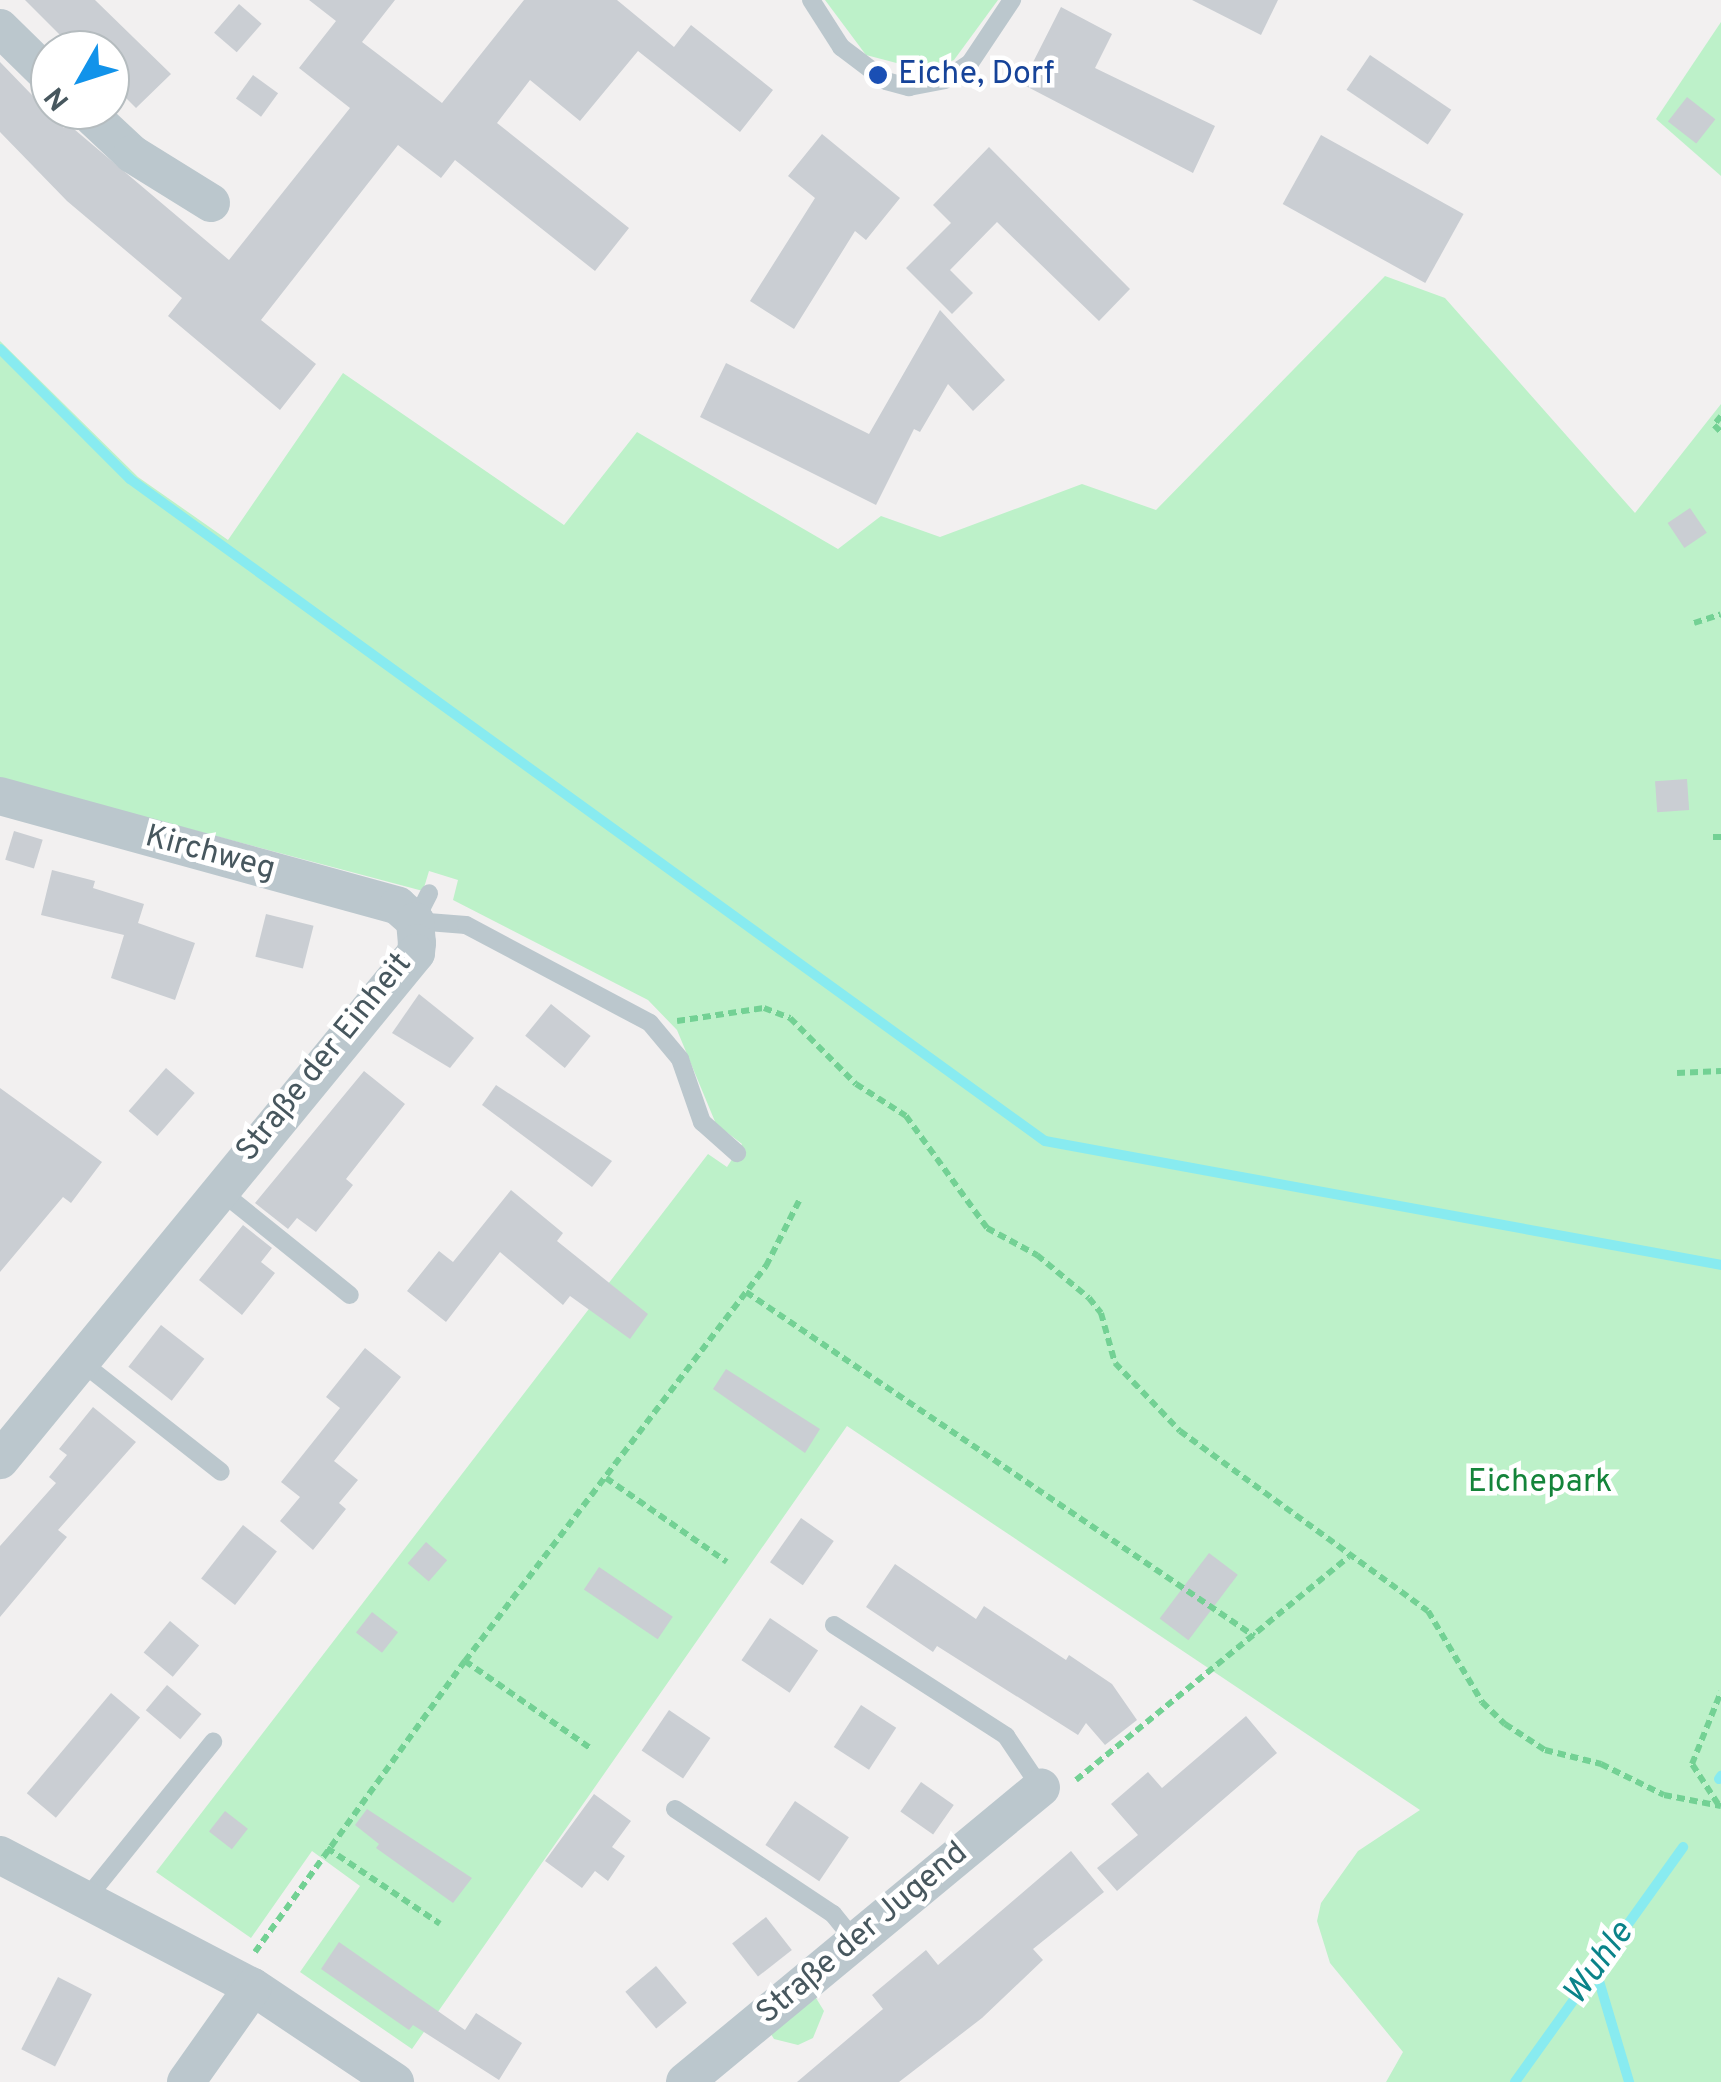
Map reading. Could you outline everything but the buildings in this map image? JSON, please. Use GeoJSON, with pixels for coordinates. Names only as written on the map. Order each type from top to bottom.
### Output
{"type":"FeatureCollection","features":[{"type":"Feature","properties":{"kind":"street"},"geometry":{"type":"LineString","coordinates":[[0,28],[30,57]]}},
{"type":"Feature","properties":{"kind":"street"},"geometry":{"type":"LineString","coordinates":[[107,130],[132,154],[212,203]]}},
{"type":"Feature","properties":{"kind":"street","name":"Kirchweg"},"geometry":{"type":"LineString","coordinates":[[0,796],[398,906],[422,907]]}},
{"type":"Feature","properties":{"kind":"street","name":"Straße der Einheit"},"geometry":{"type":"LineString","coordinates":[[0,1460],[218,1189],[416,953],[422,907]]}},
{"type":"Feature","properties":{"kind":"street","name":"Straße der Jugend"},"geometry":{"type":"LineString","coordinates":[[685,2082],[855,1941],[1059,1784]]}},
{"type":"Feature","properties":{"kind":"street"},"geometry":{"type":"LineString","coordinates":[[0,1855],[245,1983],[395,2082]]}},
{"type":"Feature","properties":{"kind":"street"},"geometry":{"type":"LineString","coordinates":[[186,2082],[245,1983]]}},
{"type":"Feature","properties":{"kind":"lane"},"geometry":{"type":"LineString","coordinates":[[811,0],[841,47],[886,82],[909,87],[944,80],[970,63],[1012,0]]}},
{"type":"Feature","properties":{"kind":"lane"},"geometry":{"type":"LineString","coordinates":[[422,907],[466,924],[658,1028],[696,1094],[702,1122],[737,1152]]}},
{"type":"Feature","properties":{"kind":"lane","name":"Straße der Einheit"},"geometry":{"type":"LineString","coordinates":[[218,1189],[350,1295]]}},
{"type":"Feature","properties":{"kind":"lane"},"geometry":{"type":"LineString","coordinates":[[80,1361],[221,1472]]}},
{"type":"Feature","properties":{"kind":"lane"},"geometry":{"type":"LineString","coordinates":[[834,1625],[1006,1736],[1059,1784]]}},
{"type":"Feature","properties":{"kind":"lane"},"geometry":{"type":"LineString","coordinates":[[88,1898],[213,1742]]}},
{"type":"Feature","properties":{"kind":"lane"},"geometry":{"type":"LineString","coordinates":[[675,1809],[833,1914],[855,1941]]}},
{"type":"Feature","properties":{"kind":"path"},"geometry":{"type":"LineString","coordinates":[[1721,416],[1714,425],[1721,432]]}},
{"type":"Feature","properties":{"kind":"path"},"geometry":{"type":"LineString","coordinates":[[1694,623],[1721,614]]}},
{"type":"Feature","properties":{"kind":"path"},"geometry":{"type":"LineString","coordinates":[[658,1028],[764,1008],[790,1018],[856,1084],[906,1116],[987,1228],[1037,1255],[1089,1298],[1101,1313],[1115,1362],[1180,1431],[1428,1611],[1482,1702],[1505,1724],[1545,1750],[1600,1764],[1664,1795],[1720,1805]]}},
{"type":"Feature","properties":{"kind":"path"},"geometry":{"type":"LineString","coordinates":[[1676,1073],[1721,1071]]}},
{"type":"Feature","properties":{"kind":"path"},"geometry":{"type":"LineString","coordinates":[[245,1983],[328,1848],[746,1292],[799,1202]]}},
{"type":"Feature","properties":{"kind":"path"},"geometry":{"type":"LineString","coordinates":[[746,1292],[1254,1636]]}},
{"type":"Feature","properties":{"kind":"path"},"geometry":{"type":"LineString","coordinates":[[606,1478],[728,1562]]}},
{"type":"Feature","properties":{"kind":"path"},"geometry":{"type":"LineString","coordinates":[[1059,1784],[1254,1636],[1348,1556]]}},
{"type":"Feature","properties":{"kind":"path"},"geometry":{"type":"LineString","coordinates":[[465,1661],[590,1748]]}},
{"type":"Feature","properties":{"kind":"path"},"geometry":{"type":"LineString","coordinates":[[1720,1805],[1692,1764],[1721,1692]]}},
{"type":"Feature","properties":{"kind":"path"},"geometry":{"type":"LineString","coordinates":[[328,1848],[440,1924]]}},
{"type":"Feature","properties":{"kind":"green space"},"geometry":{"type":"Polygon","coordinates":[[[825,0],[998,0],[954,60],[927,71],[866,55],[825,0]]]}},
{"type":"Feature","properties":{"kind":"green space"},"geometry":{"type":"Polygon","coordinates":[[[1721,22],[1721,176],[1656,119],[1721,22]]]}},
{"type":"Feature","properties":{"kind":"green space","name":"Eichepark"},"geometry":{"type":"Polygon","coordinates":[[[1385,276],[1445,298],[1635,513],[1721,404],[1721,2082],[1386,2082],[1403,2052],[1330,1963],[1317,1921],[1321,1903],[1358,1851],[1420,1810],[847,1426],[412,2049],[300,1972],[360,1886],[312,1851],[251,1938],[156,1872],[708,1154],[727,1167],[742,1144],[716,1124],[677,1030],[648,1000],[453,900],[458,880],[429,871],[423,891],[0,779],[0,341],[138,477],[228,540],[343,373],[564,525],[637,432],[838,549],[881,516],[940,537],[1082,484],[1156,510],[1385,276]]]}},
{"type":"Feature","properties":{"kind":"green space"},"geometry":{"type":"Polygon","coordinates":[[[813,1993],[824,2011],[813,2038],[798,2045],[774,2039],[769,2031],[813,1993]]]}},
{"type":"Feature","properties":{"kind":"waterway"},"geometry":{"type":"LineString","coordinates":[[0,349],[130,479],[1045,1141],[1721,1265]]}},
{"type":"Feature","properties":{"kind":"waterway","name":"Wuhle"},"geometry":{"type":"LineString","coordinates":[[1515,2082],[1683,1847]]}},
{"type":"Feature","properties":{"kind":"waterway"},"geometry":{"type":"LineString","coordinates":[[1596,1971],[1629,2082]]}},
{"type":"Feature","properties":{"kind":"place","name":"Eiche, Dorf"},"geometry":{"type":"Point","coordinates":[878,75]}}]}
